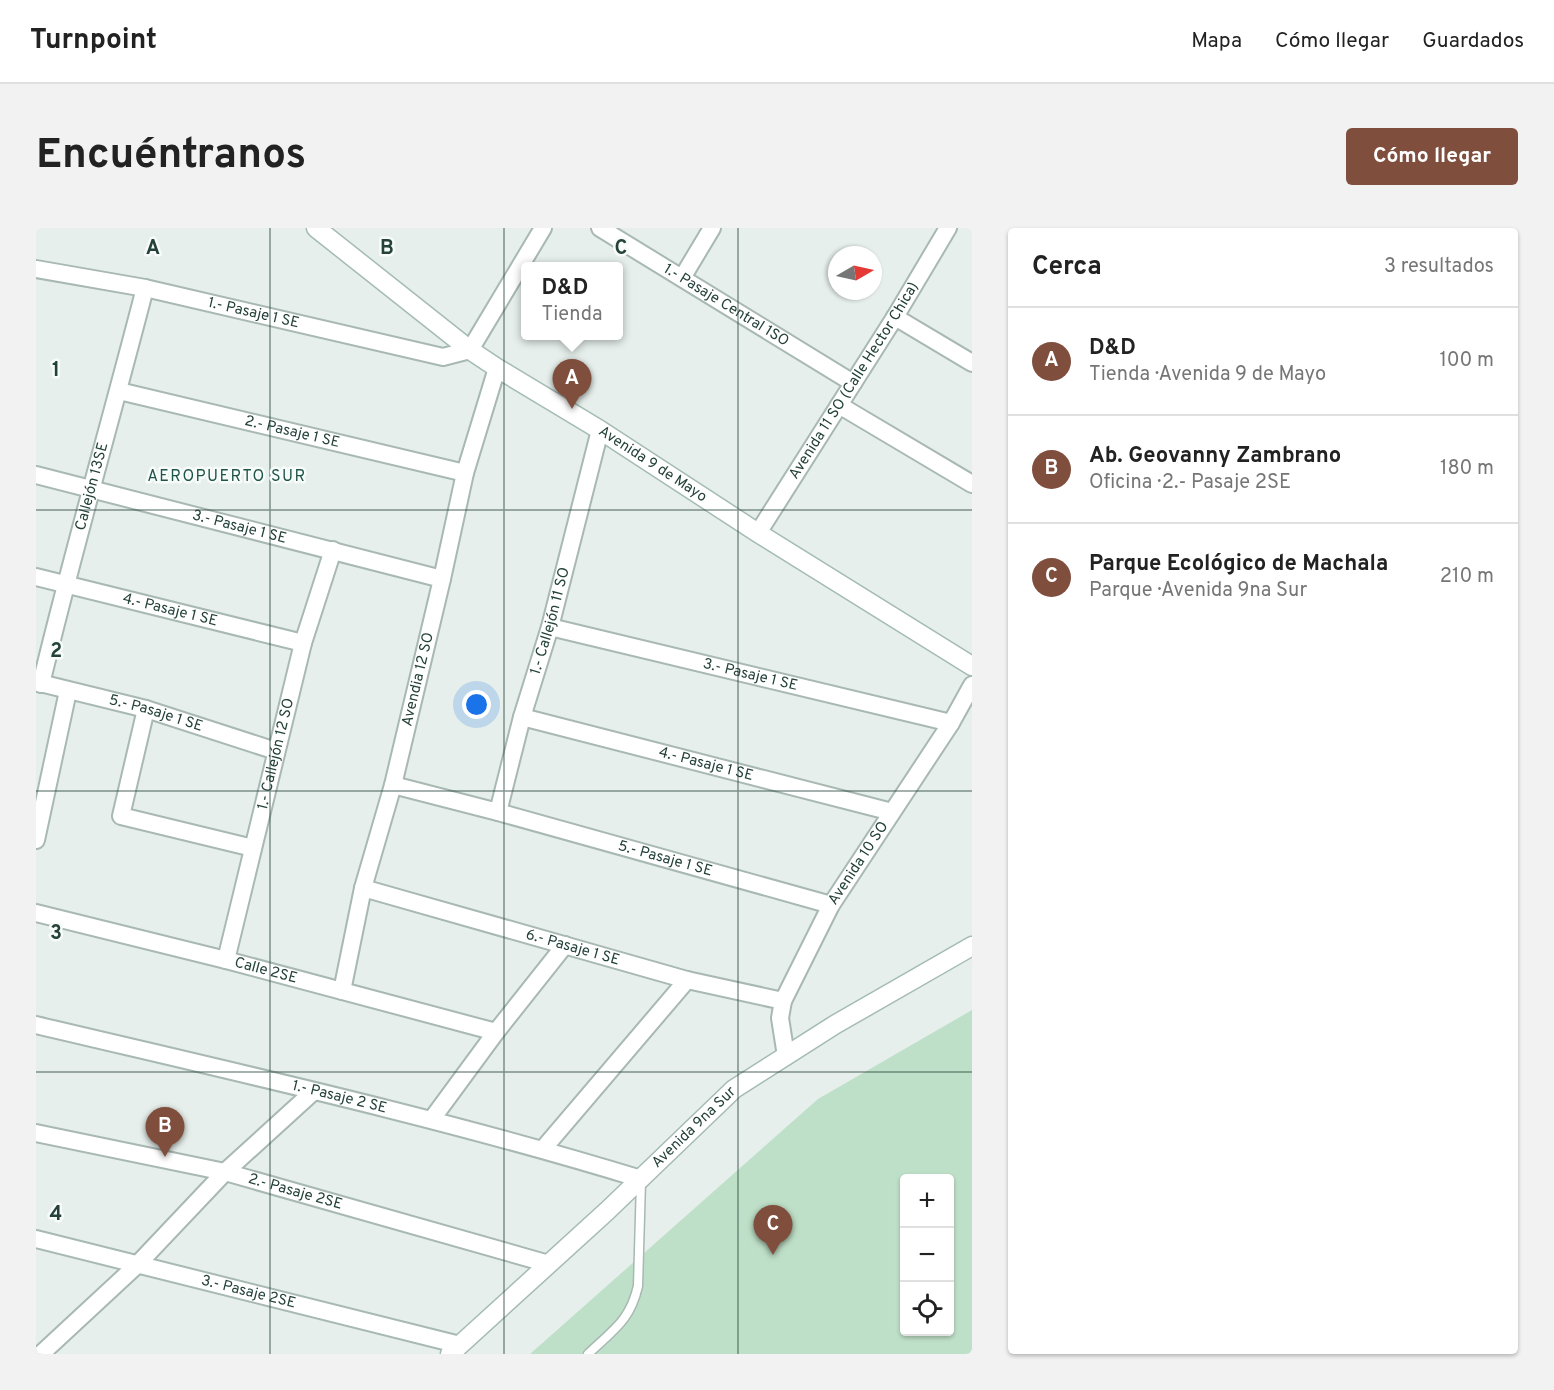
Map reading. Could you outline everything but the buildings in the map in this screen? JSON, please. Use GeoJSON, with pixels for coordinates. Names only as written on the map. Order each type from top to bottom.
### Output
{"type":"FeatureCollection","features":[{"type":"Feature","properties":{"kind":"street","name":"Avenida 9 de Mayo"},"geometry":{"type":"LineString","coordinates":[[316,228],[496,368],[600,430],[758,533],[972,666]]}},
{"type":"Feature","properties":{"kind":"street"},"geometry":{"type":"LineString","coordinates":[[523,262],[543,228]]}},
{"type":"Feature","properties":{"kind":"street","name":"1.- Pasaje Central 1SO"},"geometry":{"type":"LineString","coordinates":[[600,228],[853,383]]}},
{"type":"Feature","properties":{"kind":"street"},"geometry":{"type":"LineString","coordinates":[[682,278],[712,228]]}},
{"type":"Feature","properties":{"kind":"street","name":"Avenida 11 SO (Calle Hector Chica)"},"geometry":{"type":"LineString","coordinates":[[758,533],[895,317],[948,228]]}},
{"type":"Feature","properties":{"kind":"street"},"geometry":{"type":"LineString","coordinates":[[470,350],[521,265]]}},
{"type":"Feature","properties":{"kind":"street","name":"1.- Pasaje 1 SE"},"geometry":{"type":"LineString","coordinates":[[36,268],[145,288],[436,357],[449,357],[470,350]]}},
{"type":"Feature","properties":{"kind":"street","name":"Callejón 13SE"},"geometry":{"type":"LineString","coordinates":[[38,683],[119,392],[145,288]]}},
{"type":"Feature","properties":{"kind":"street"},"geometry":{"type":"LineString","coordinates":[[895,317],[972,363]]}},
{"type":"Feature","properties":{"kind":"street","name":"Avendia 12 SO"},"geometry":{"type":"LineString","coordinates":[[342,991],[363,888],[393,784],[465,473],[496,368]]}},
{"type":"Feature","properties":{"kind":"street","name":"2.- Pasaje 1 SE"},"geometry":{"type":"LineString","coordinates":[[119,392],[465,473]]}},
{"type":"Feature","properties":{"kind":"street"},"geometry":{"type":"LineString","coordinates":[[839,405],[972,484]]}},
{"type":"Feature","properties":{"kind":"street","name":"1.- Callejón 11 SO"},"geometry":{"type":"LineString","coordinates":[[498,812],[522,717],[550,627],[600,430]]}},
{"type":"Feature","properties":{"kind":"street","name":"3.- Pasaje 1 SE"},"geometry":{"type":"LineString","coordinates":[[36,475],[442,579]]}},
{"type":"Feature","properties":{"kind":"street","name":"1.- Callejón 12 SO"},"geometry":{"type":"LineString","coordinates":[[226,960],[303,643],[333,550]]}},
{"type":"Feature","properties":{"kind":"street","name":"4.- Pasaje 1 SE"},"geometry":{"type":"LineString","coordinates":[[36,577],[303,643]]}},
{"type":"Feature","properties":{"kind":"street","name":"3.- Pasaje 1 SE"},"geometry":{"type":"LineString","coordinates":[[550,627],[951,723]]}},
{"type":"Feature","properties":{"kind":"street","name":"5.- Pasaje 1 SE"},"geometry":{"type":"LineString","coordinates":[[38,683],[146,708],[276,751]]}},
{"type":"Feature","properties":{"kind":"street","name":"Avenida 10 SO"},"geometry":{"type":"LineString","coordinates":[[786,1056],[780,1018],[783,1001],[831,905],[951,723],[972,685]]}},
{"type":"Feature","properties":{"kind":"street"},"geometry":{"type":"LineString","coordinates":[[36,840],[68,691]]}},
{"type":"Feature","properties":{"kind":"street"},"geometry":{"type":"LineString","coordinates":[[146,708],[121,816],[253,848]]}},
{"type":"Feature","properties":{"kind":"street","name":"4.- Pasaje 1 SE"},"geometry":{"type":"LineString","coordinates":[[522,717],[892,812]]}},
{"type":"Feature","properties":{"kind":"street","name":"5.- Pasaje 1 SE"},"geometry":{"type":"LineString","coordinates":[[393,784],[831,905]]}},
{"type":"Feature","properties":{"kind":"street","name":"6.- Pasaje 1 SE"},"geometry":{"type":"LineString","coordinates":[[363,888],[687,980],[783,1001]]}},
{"type":"Feature","properties":{"kind":"street","name":"Calle 2SE"},"geometry":{"type":"LineString","coordinates":[[36,913],[226,960],[496,1032]]}},
{"type":"Feature","properties":{"kind":"street"},"geometry":{"type":"LineString","coordinates":[[432,1119],[496,1032],[565,945]]}},
{"type":"Feature","properties":{"kind":"street","name":"Avenida 9na Sur"},"geometry":{"type":"LineString","coordinates":[[455,1350],[641,1179],[734,1089],[836,1024],[972,946]]}},
{"type":"Feature","properties":{"kind":"street"},"geometry":{"type":"LineString","coordinates":[[543,1149],[687,980]]}},
{"type":"Feature","properties":{"kind":"street","name":"1.- Pasaje 2 SE"},"geometry":{"type":"LineString","coordinates":[[36,1025],[432,1119],[641,1179]]}},
{"type":"Feature","properties":{"kind":"street"},"geometry":{"type":"LineString","coordinates":[[44,1352],[136,1266],[225,1172],[314,1090]]}},
{"type":"Feature","properties":{"kind":"street","name":"2.- Pasaje 2SE"},"geometry":{"type":"LineString","coordinates":[[36,1133],[225,1172],[549,1264]]}},
{"type":"Feature","properties":{"kind":"street","name":"3.- Pasaje 2SE"},"geometry":{"type":"LineString","coordinates":[[36,1239],[455,1350]]}},
{"type":"Feature","properties":{"kind":"lane"},"geometry":{"type":"LineString","coordinates":[[588,1354],[627,1316],[634,1302],[638,1286],[641,1179]]}},
{"type":"Feature","properties":{"kind":"green space"},"geometry":{"type":"Polygon","coordinates":[[[972,1010],[972,1354],[530,1354],[818,1099],[972,1010]]]}},
{"type":"Feature","properties":{"kind":"place","name":"D&D"},"geometry":{"type":"Point","coordinates":[572,409]}},
{"type":"Feature","properties":{"kind":"place","name":"Ab. Geovanny Zambrano"},"geometry":{"type":"Point","coordinates":[165,1157]}},
{"type":"Feature","properties":{"kind":"place","name":"Parque Ecológico de Machala"},"geometry":{"type":"Point","coordinates":[773,1255]}},
{"type":"Feature","properties":{"kind":"district","name":"AEROPUERTO SUR"},"geometry":{"type":"Point","coordinates":[227,477]}}]}
